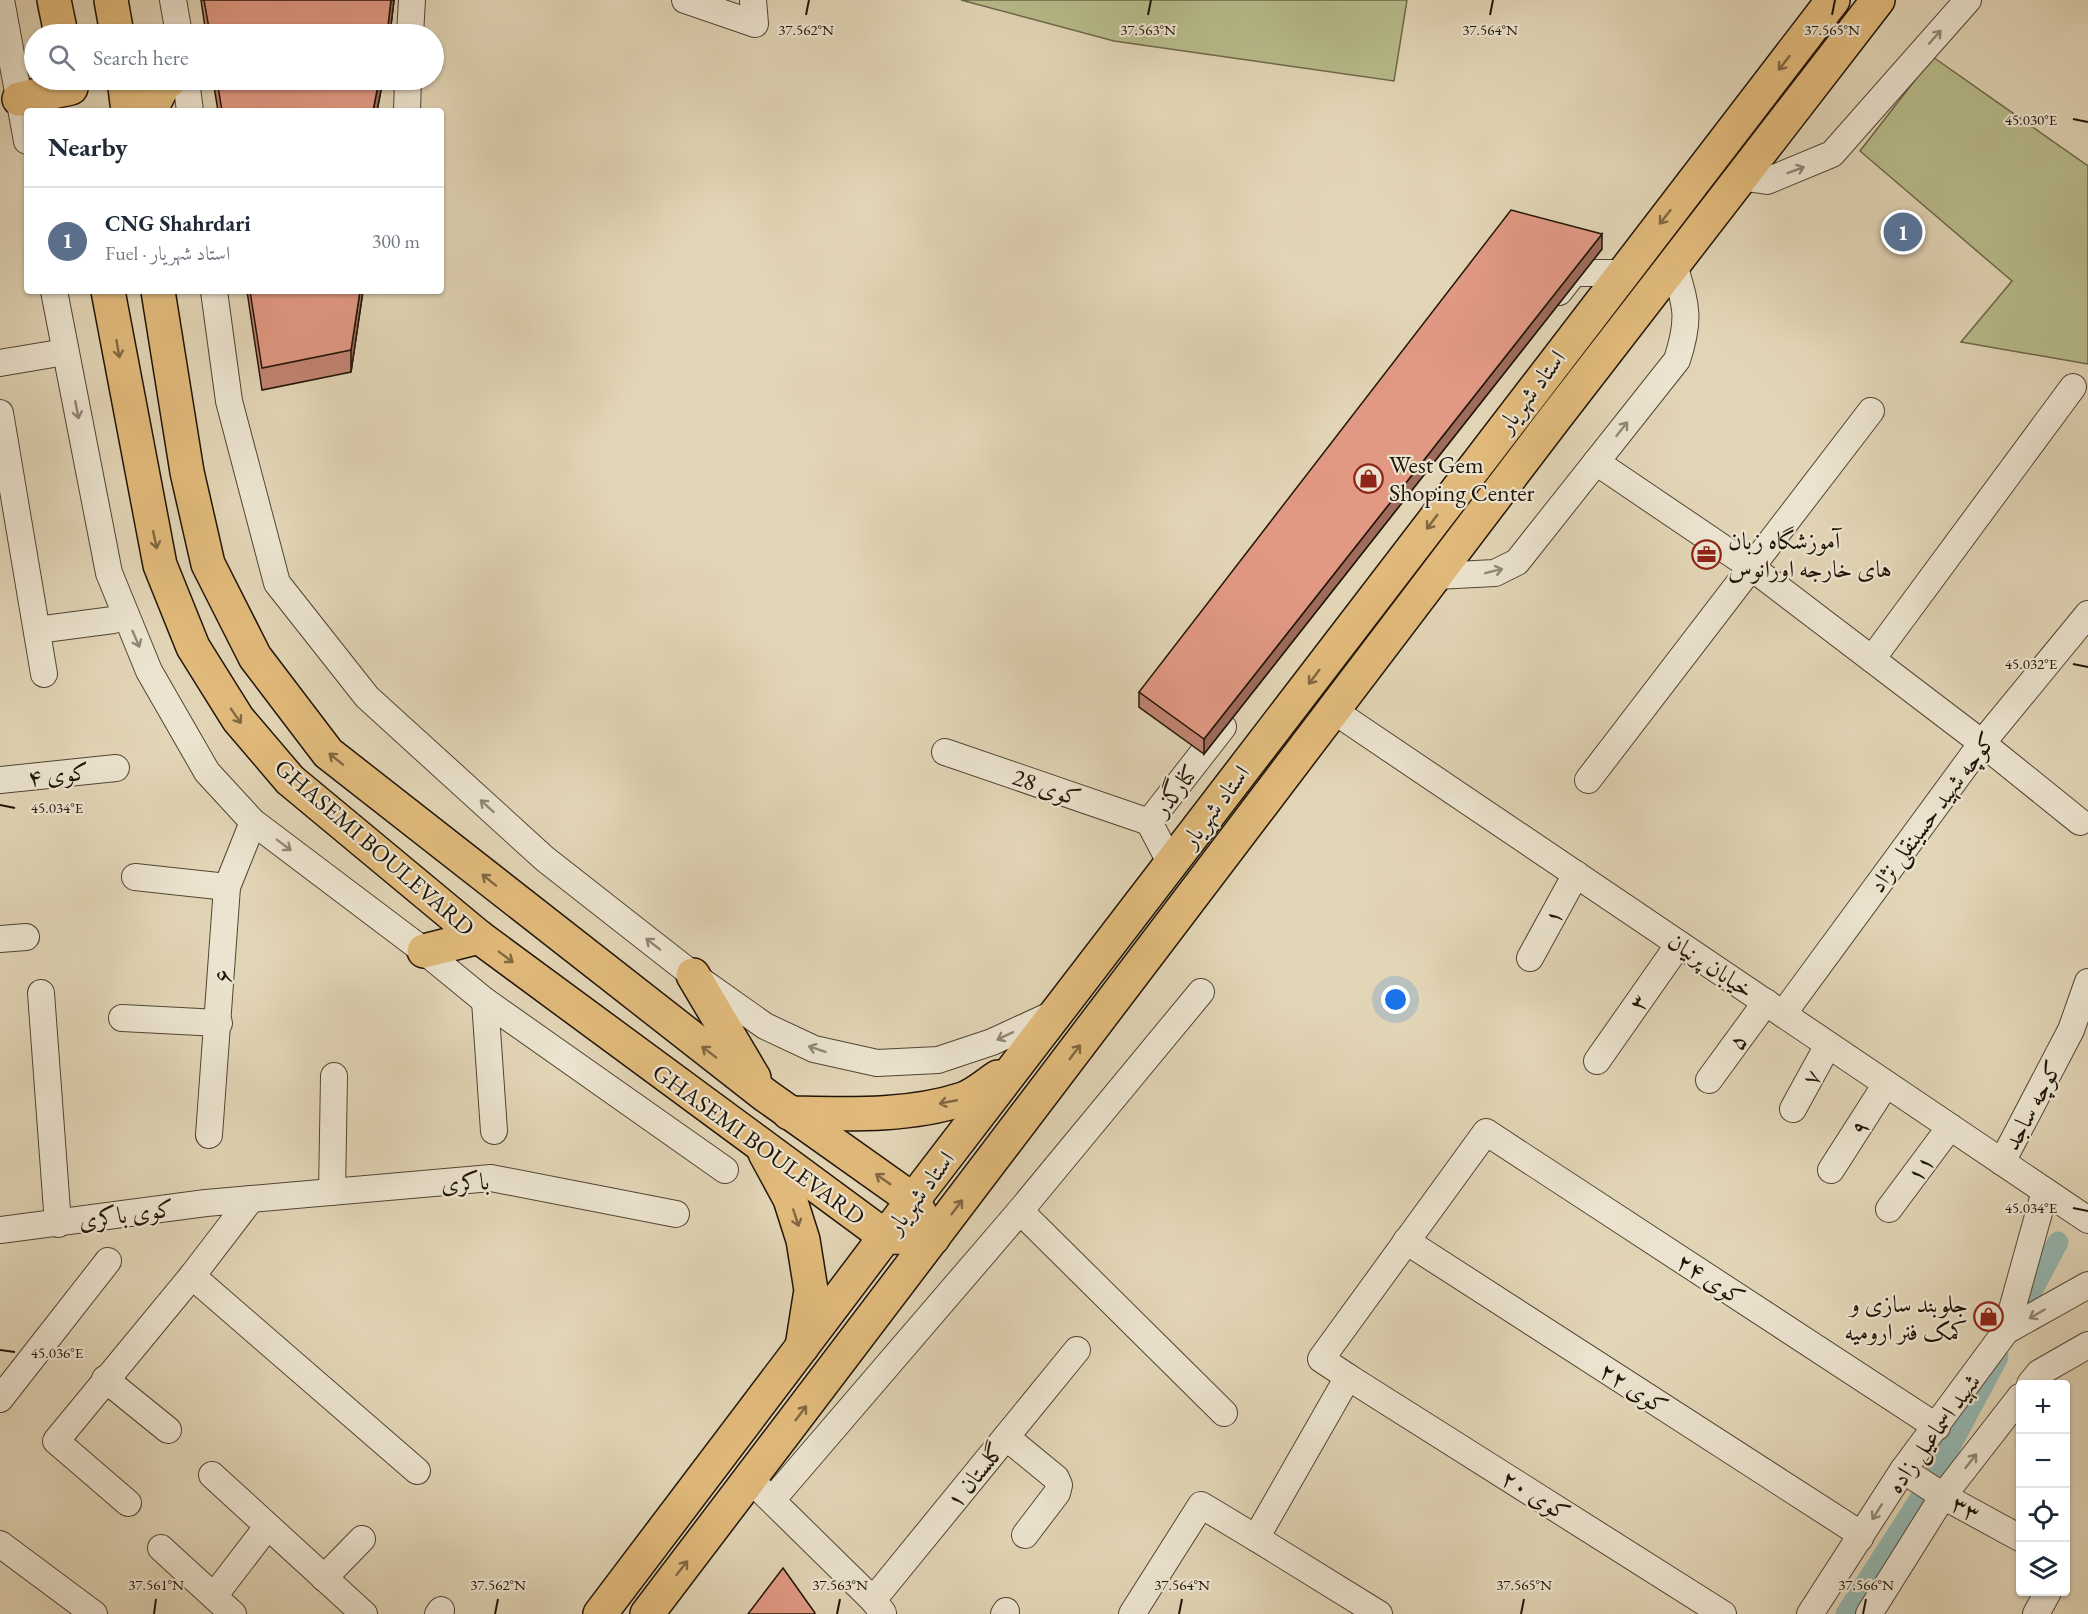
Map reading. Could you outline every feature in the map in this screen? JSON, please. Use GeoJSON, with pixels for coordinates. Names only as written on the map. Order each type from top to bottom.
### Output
{"type":"FeatureCollection","features":[{"type":"Feature","properties":{"kind":"main road"},"geometry":{"type":"LineString","coordinates":[[54,0],[59,24]]}},
{"type":"Feature","properties":{"kind":"main road"},"geometry":{"type":"LineString","coordinates":[[111,0],[115,24]]}},
{"type":"Feature","properties":{"kind":"main road","name":"استاد شهریار"},"geometry":{"type":"LineString","coordinates":[[600,1614],[1594,308],[1833,0]]}},
{"type":"Feature","properties":{"kind":"main road","name":"استاد شهریار"},"geometry":{"type":"LineString","coordinates":[[647,1614],[761,1490],[933,1238],[1623,330],[1878,0]]}},
{"type":"Feature","properties":{"kind":"main road"},"geometry":{"type":"LineString","coordinates":[[125,90],[128,108]]}},
{"type":"Feature","properties":{"kind":"main road"},"geometry":{"type":"LineString","coordinates":[[152,108],[161,90]]}},
{"type":"Feature","properties":{"kind":"main road"},"geometry":{"type":"LineString","coordinates":[[19,99],[72,93]]}},
{"type":"Feature","properties":{"kind":"main road","name":"GHASEMI BOULEVARD"},"geometry":{"type":"LineString","coordinates":[[109,294],[160,565],[194,647],[238,719],[290,780],[479,937],[886,1237],[933,1238],[913,1200],[777,1104],[328,753],[255,657],[208,564],[187,472],[158,294]]}},
{"type":"Feature","properties":{"kind":"main road"},"geometry":{"type":"LineString","coordinates":[[1594,308],[1623,330]]}},
{"type":"Feature","properties":{"kind":"main road"},"geometry":{"type":"LineString","coordinates":[[424,951],[479,937]]}},
{"type":"Feature","properties":{"kind":"main road"},"geometry":{"type":"LineString","coordinates":[[693,975],[777,1104],[871,1114],[965,1099],[1017,1065]]}},
{"type":"Feature","properties":{"kind":"main road"},"geometry":{"type":"LineString","coordinates":[[762,1146],[790,1199],[803,1240],[811,1290],[801,1351]]}},
{"type":"Feature","properties":{"kind":"street"},"geometry":{"type":"LineString","coordinates":[[1,0],[24,125]]}},
{"type":"Feature","properties":{"kind":"street"},"geometry":{"type":"LineString","coordinates":[[173,0],[177,24]]}},
{"type":"Feature","properties":{"kind":"street"},"geometry":{"type":"LineString","coordinates":[[411,24],[412,0]]}},
{"type":"Feature","properties":{"kind":"street"},"geometry":{"type":"LineString","coordinates":[[685,0],[754,12]]}},
{"type":"Feature","properties":{"kind":"street"},"geometry":{"type":"LineString","coordinates":[[1740,177],[1767,181],[1832,154],[1968,0]]}},
{"type":"Feature","properties":{"kind":"street"},"geometry":{"type":"LineString","coordinates":[[187,90],[190,108]]}},
{"type":"Feature","properties":{"kind":"street"},"geometry":{"type":"LineString","coordinates":[[407,108],[408,90]]}},
{"type":"Feature","properties":{"kind":"street"},"geometry":{"type":"LineString","coordinates":[[1436,576],[1495,573],[1517,562],[1677,360],[1687,331],[1687,308],[1674,264]]}},
{"type":"Feature","properties":{"kind":"street"},"geometry":{"type":"LineString","coordinates":[[1545,311],[1574,273],[1622,273]]}},
{"type":"Feature","properties":{"kind":"street"},"geometry":{"type":"LineString","coordinates":[[55,294],[109,573],[149,671],[207,772],[253,822],[424,951],[485,1001],[725,1170]]}},
{"type":"Feature","properties":{"kind":"street"},"geometry":{"type":"LineString","coordinates":[[214,294],[229,401],[277,583],[367,698],[545,859],[693,975],[765,1026],[814,1049],[877,1063],[938,1060],[992,1042],[1059,1011]]}},
{"type":"Feature","properties":{"kind":"street"},"geometry":{"type":"LineString","coordinates":[[0,363],[65,352]]}},
{"type":"Feature","properties":{"kind":"street"},"geometry":{"type":"LineString","coordinates":[[1872,659],[2073,387]]}},
{"type":"Feature","properties":{"kind":"street"},"geometry":{"type":"LineString","coordinates":[[1588,780],[1871,411]]}},
{"type":"Feature","properties":{"kind":"street"},"geometry":{"type":"LineString","coordinates":[[0,413],[45,674]]}},
{"type":"Feature","properties":{"kind":"street"},"geometry":{"type":"LineString","coordinates":[[1596,462],[1751,567],[1982,743],[2080,822]]}},
{"type":"Feature","properties":{"kind":"street","name":"کوچه شهید حسینقلی نژاد"},"geometry":{"type":"LineString","coordinates":[[1774,1008],[1982,743],[2088,614]]}},
{"type":"Feature","properties":{"kind":"street"},"geometry":{"type":"LineString","coordinates":[[37,630],[113,620]]}},
{"type":"Feature","properties":{"kind":"street","name":"کنارگذر"},"geometry":{"type":"LineString","coordinates":[[1171,864],[1149,822],[1237,709]]}},
{"type":"Feature","properties":{"kind":"street","name":"خیابان پرنیان"},"geometry":{"type":"LineString","coordinates":[[1334,711],[2088,1220]]}},
{"type":"Feature","properties":{"kind":"street","name":"کوی 28"},"geometry":{"type":"LineString","coordinates":[[945,752],[1149,822]]}},
{"type":"Feature","properties":{"kind":"street","name":"کوی ۴"},"geometry":{"type":"LineString","coordinates":[[0,780],[116,768]]}},
{"type":"Feature","properties":{"kind":"street","name":"۶"},"geometry":{"type":"LineString","coordinates":[[209,1135],[228,887],[253,822]]}},
{"type":"Feature","properties":{"kind":"street","name":"۱"},"geometry":{"type":"LineString","coordinates":[[1530,957],[1576,874]]}},
{"type":"Feature","properties":{"kind":"street"},"geometry":{"type":"LineString","coordinates":[[135,877],[228,887]]}},
{"type":"Feature","properties":{"kind":"street"},"geometry":{"type":"LineString","coordinates":[[0,939],[26,937]]}},
{"type":"Feature","properties":{"kind":"street","name":"۳"},"geometry":{"type":"LineString","coordinates":[[1597,1061],[1679,944]]}},
{"type":"Feature","properties":{"kind":"street","name":"کوچه ساجد"},"geometry":{"type":"LineString","coordinates":[[2002,1162],[2079,1034],[2088,982]]}},
{"type":"Feature","properties":{"kind":"street"},"geometry":{"type":"LineString","coordinates":[[878,1607],[761,1490],[1020,1211],[1201,992]]}},
{"type":"Feature","properties":{"kind":"street"},"geometry":{"type":"LineString","coordinates":[[41,993],[58,1224]]}},
{"type":"Feature","properties":{"kind":"street"},"geometry":{"type":"LineString","coordinates":[[485,1001],[494,1131]]}},
{"type":"Feature","properties":{"kind":"street","name":"۵"},"geometry":{"type":"LineString","coordinates":[[1709,1080],[1774,1008]]}},
{"type":"Feature","properties":{"kind":"street"},"geometry":{"type":"LineString","coordinates":[[122,1018],[219,1023]]}},
{"type":"Feature","properties":{"kind":"street","name":"۷"},"geometry":{"type":"LineString","coordinates":[[1793,1109],[1828,1045]]}},
{"type":"Feature","properties":{"kind":"street"},"geometry":{"type":"LineString","coordinates":[[332,1192],[334,1076]]}},
{"type":"Feature","properties":{"kind":"street","name":"۹"},"geometry":{"type":"LineString","coordinates":[[1831,1170],[1887,1084]]}},
{"type":"Feature","properties":{"kind":"street","name":"۱۱"},"geometry":{"type":"LineString","coordinates":[[1889,1209],[1950,1127]]}},
{"type":"Feature","properties":{"kind":"street","name":"کوی ۲۴"},"geometry":{"type":"LineString","coordinates":[[1406,1241],[1486,1132],[1937,1427]]}},
{"type":"Feature","properties":{"kind":"street","name":"باکری"},"geometry":{"type":"LineString","coordinates":[[251,1199],[491,1178],[676,1214]]}},
{"type":"Feature","properties":{"kind":"street"},"geometry":{"type":"LineString","coordinates":[[2006,1332],[2044,1191]]}},
{"type":"Feature","properties":{"kind":"street"},"geometry":{"type":"LineString","coordinates":[[128,1503],[56,1441],[192,1276],[251,1199]]}},
{"type":"Feature","properties":{"kind":"street","name":"کوی باکری"},"geometry":{"type":"LineString","coordinates":[[0,1230],[251,1199]]}},
{"type":"Feature","properties":{"kind":"street"},"geometry":{"type":"LineString","coordinates":[[1020,1211],[1224,1413]]}},
{"type":"Feature","properties":{"kind":"street","name":"کوی ۲۰"},"geometry":{"type":"LineString","coordinates":[[1406,1241],[1321,1359],[1723,1614]]}},
{"type":"Feature","properties":{"kind":"street","name":"کوی ۲۲"},"geometry":{"type":"LineString","coordinates":[[1406,1241],[1851,1528],[1860,1538]]}},
{"type":"Feature","properties":{"kind":"street"},"geometry":{"type":"LineString","coordinates":[[0,1399],[108,1261]]}},
{"type":"Feature","properties":{"kind":"street"},"geometry":{"type":"LineString","coordinates":[[192,1276],[417,1471]]}},
{"type":"Feature","properties":{"kind":"street","name":"شهید اسماعیل زاده"},"geometry":{"type":"LineString","coordinates":[[1810,1614],[1903,1470],[2006,1332],[2088,1285]]}},
{"type":"Feature","properties":{"kind":"street"},"geometry":{"type":"LineString","coordinates":[[2033,1380],[2039,1373],[2088,1345]]}},
{"type":"Feature","properties":{"kind":"street","name":"۱ گلستان"},"geometry":{"type":"LineString","coordinates":[[878,1607],[1006,1437],[1077,1350]]}},
{"type":"Feature","properties":{"kind":"street"},"geometry":{"type":"LineString","coordinates":[[1256,1538],[1348,1377]]}},
{"type":"Feature","properties":{"kind":"street"},"geometry":{"type":"LineString","coordinates":[[105,1379],[168,1430]]}},
{"type":"Feature","properties":{"kind":"street","name":"شهید اسماعیل زاده"},"geometry":{"type":"LineString","coordinates":[[1869,1614],[1943,1496],[2016,1402]]}},
{"type":"Feature","properties":{"kind":"street"},"geometry":{"type":"LineString","coordinates":[[1006,1437],[1056,1478],[1059,1485],[1057,1493],[1025,1535]]}},
{"type":"Feature","properties":{"kind":"street","name":"۳۳"},"geometry":{"type":"LineString","coordinates":[[1903,1470],[1943,1496],[2016,1536]]}},
{"type":"Feature","properties":{"kind":"street"},"geometry":{"type":"LineString","coordinates":[[212,1475],[364,1614]]}},
{"type":"Feature","properties":{"kind":"street"},"geometry":{"type":"LineString","coordinates":[[1132,1614],[1201,1504],[1379,1614]]}},
{"type":"Feature","properties":{"kind":"street"},"geometry":{"type":"LineString","coordinates":[[214,1596],[267,1527]]}},
{"type":"Feature","properties":{"kind":"street"},"geometry":{"type":"LineString","coordinates":[[324,1578],[362,1539]]}},
{"type":"Feature","properties":{"kind":"street"},"geometry":{"type":"LineString","coordinates":[[0,1544],[94,1614]]}},
{"type":"Feature","properties":{"kind":"street"},"geometry":{"type":"LineString","coordinates":[[160,1548],[233,1614]]}},
{"type":"Feature","properties":{"kind":"street"},"geometry":{"type":"LineString","coordinates":[[2036,1614],[2046,1596]]}},
{"type":"Feature","properties":{"kind":"green space"},"geometry":{"type":"Polygon","coordinates":[[[961,0],[1407,0],[1394,81],[1114,41],[961,0]]]}},
{"type":"Feature","properties":{"kind":"green space"},"geometry":{"type":"Polygon","coordinates":[[[1933,57],[2088,166],[2088,364],[1961,342],[2012,281],[1860,151],[1933,57]]]}},
{"type":"Feature","properties":{"kind":"building"},"geometry":{"type":"Polygon","coordinates":[[[204,0],[391,0],[388,24],[208,24],[204,0]]]}},
{"type":"Feature","properties":{"kind":"building"},"geometry":{"type":"Polygon","coordinates":[[[219,90],[377,90],[374,108],[222,108],[219,90]]]}},
{"type":"Feature","properties":{"kind":"building","name":"West Gem Shoping Center"},"geometry":{"type":"Polygon","coordinates":[[[1511,210],[1602,234],[1204,739],[1139,692],[1511,210]]]}},
{"type":"Feature","properties":{"kind":"building"},"geometry":{"type":"Polygon","coordinates":[[[250,294],[360,294],[351,350],[262,368],[250,294]]]}},
{"type":"Feature","properties":{"kind":"building"},"geometry":{"type":"Polygon","coordinates":[[[783,1568],[815,1613],[748,1614],[783,1568]]]}},
{"type":"Feature","properties":{"kind":"waterway"},"geometry":{"type":"LineString","coordinates":[[2023,1308],[2058,1242]]}},
{"type":"Feature","properties":{"kind":"waterway"},"geometry":{"type":"LineString","coordinates":[[1937,1471],[1998,1357]]}},
{"type":"Feature","properties":{"kind":"waterway"},"geometry":{"type":"LineString","coordinates":[[1846,1614],[1919,1500]]}},
{"type":"Feature","properties":{"kind":"place","name":"CNG Shahrdari"},"geometry":{"type":"Point","coordinates":[1903,232]}},
{"type":"Feature","properties":{"kind":"place","name":"West Gem Shoping Center"},"geometry":{"type":"Point","coordinates":[1368,478]}},
{"type":"Feature","properties":{"kind":"place","name":"آموزشگاه زبان های خارجه اورانوس"},"geometry":{"type":"Point","coordinates":[1707,554]}},
{"type":"Feature","properties":{"kind":"place","name":"جلوبند سازی و کمک فنر ارومیه"},"geometry":{"type":"Point","coordinates":[1989,1317]}}]}
